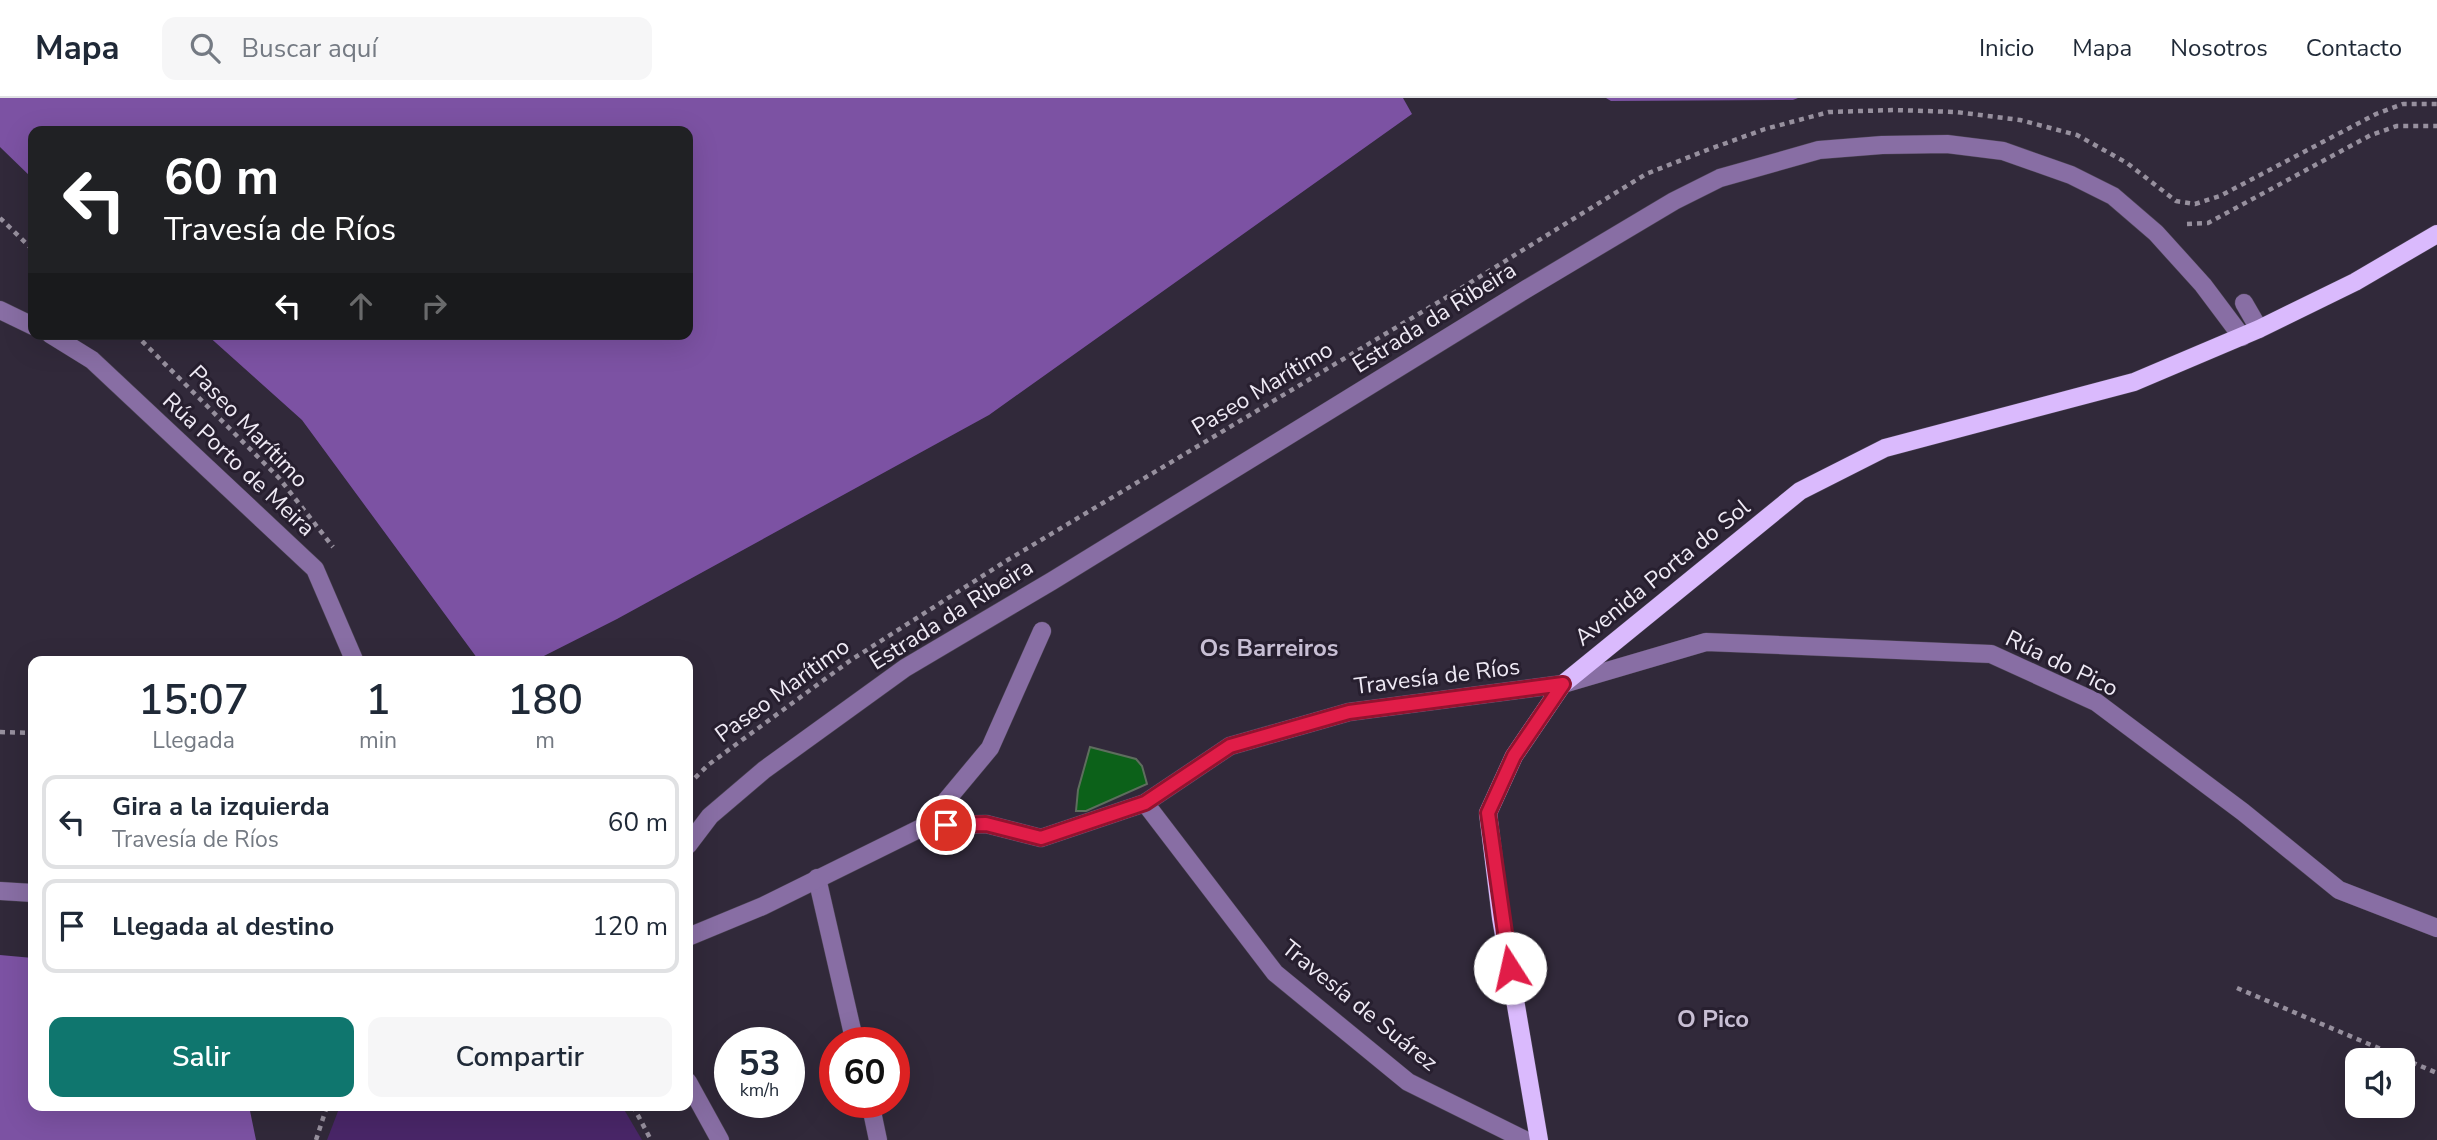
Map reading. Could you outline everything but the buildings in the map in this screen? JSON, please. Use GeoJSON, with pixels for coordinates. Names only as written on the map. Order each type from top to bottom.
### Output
{"type":"FeatureCollection","features":[{"type":"Feature","properties":{"kind":"main road","name":"Avenida Porta do Sol"},"geometry":{"type":"LineString","coordinates":[[1539,1140],[1501,918],[1488,813],[1514,756],[1563,684],[1800,491],[1885,448],[2134,382],[2259,330],[2355,282],[2437,234]]}},
{"type":"Feature","properties":{"kind":"street","name":"Estrada da Ribeira"},"geometry":{"type":"LineString","coordinates":[[693,838],[710,816],[764,770],[905,668],[1528,288],[1674,201],[1720,178],[1819,150],[1947,144],[2003,151],[2071,175],[2113,196],[2156,233],[2203,285],[2242,337]]}},
{"type":"Feature","properties":{"kind":"street"},"geometry":{"type":"LineString","coordinates":[[2244,303],[2259,330]]}},
{"type":"Feature","properties":{"kind":"street"},"geometry":{"type":"LineString","coordinates":[[0,310],[28,324]]}},
{"type":"Feature","properties":{"kind":"street","name":"Rúa Porto de Meira"},"geometry":{"type":"LineString","coordinates":[[60,340],[92,360],[315,569],[352,656]]}},
{"type":"Feature","properties":{"kind":"street"},"geometry":{"type":"LineString","coordinates":[[693,935],[763,906],[925,826],[990,748],[1042,631]]}},
{"type":"Feature","properties":{"kind":"street","name":"Rúa do Pico"},"geometry":{"type":"LineString","coordinates":[[1563,684],[1706,642],[1991,654],[2096,702],[2243,812],[2339,890],[2437,928]]}},
{"type":"Feature","properties":{"kind":"street","name":"Travesía de Ríos"},"geometry":{"type":"LineString","coordinates":[[925,826],[986,824],[1041,838],[1145,803],[1230,746],[1349,712],[1563,684]]}},
{"type":"Feature","properties":{"kind":"street","name":"Travesía de Suárez"},"geometry":{"type":"LineString","coordinates":[[1145,803],[1275,973],[1408,1082],[1525,1140]]}},
{"type":"Feature","properties":{"kind":"street"},"geometry":{"type":"LineString","coordinates":[[817,878],[851,1027]]}},
{"type":"Feature","properties":{"kind":"street"},"geometry":{"type":"LineString","coordinates":[[0,891],[28,893]]}},
{"type":"Feature","properties":{"kind":"street"},"geometry":{"type":"LineString","coordinates":[[693,1091],[720,1140]]}},
{"type":"Feature","properties":{"kind":"street"},"geometry":{"type":"LineString","coordinates":[[873,1118],[878,1140]]}},
{"type":"Feature","properties":{"kind":"path","name":"Paseo Marítimo"},"geometry":{"type":"LineString","coordinates":[[693,780],[708,765],[851,660],[1006,561],[1442,300],[1646,174],[1765,129],[1829,112],[1894,110],[1956,113],[2020,120],[2077,135],[2127,163],[2176,201],[2195,204],[2221,197],[2404,101],[2437,104]]}},
{"type":"Feature","properties":{"kind":"path"},"geometry":{"type":"LineString","coordinates":[[2177,222],[2192,225],[2208,223],[2371,135],[2398,126],[2437,125]]}},
{"type":"Feature","properties":{"kind":"path"},"geometry":{"type":"LineString","coordinates":[[0,218],[28,245]]}},
{"type":"Feature","properties":{"kind":"path","name":"Paseo Marítimo"},"geometry":{"type":"LineString","coordinates":[[141,340],[279,478],[331,542],[335,552]]}},
{"type":"Feature","properties":{"kind":"path"},"geometry":{"type":"LineString","coordinates":[[0,732],[28,733]]}},
{"type":"Feature","properties":{"kind":"path"},"geometry":{"type":"LineString","coordinates":[[2237,988],[2437,1073]]}},
{"type":"Feature","properties":{"kind":"path"},"geometry":{"type":"LineString","coordinates":[[316,1140],[325,1111]]}},
{"type":"Feature","properties":{"kind":"path"},"geometry":{"type":"LineString","coordinates":[[636,1111],[651,1140]]}},
{"type":"Feature","properties":{"kind":"shaded area"},"geometry":{"type":"Polygon","coordinates":[[[0,98],[1403,98],[1412,114],[989,415],[617,619],[544,656],[476,656],[302,420],[213,340],[693,340],[693,126],[28,126],[28,174],[0,147],[0,98]]]}},
{"type":"Feature","properties":{"kind":"shaded area"},"geometry":{"type":"Polygon","coordinates":[[[1606,98],[1798,98],[1611,101],[1606,98]]]}},
{"type":"Feature","properties":{"kind":"shaded area"},"geometry":{"type":"Polygon","coordinates":[[[0,955],[28,958],[28,1111],[250,1111],[256,1140],[0,1140],[0,955]]]}},
{"type":"Feature","properties":{"kind":"shaded area"},"geometry":{"type":"Polygon","coordinates":[[[338,1111],[625,1111],[642,1140],[327,1140],[338,1111]]]}},
{"type":"Feature","properties":{"kind":"district","name":"Os Barreiros"},"geometry":{"type":"Point","coordinates":[1269,648]}},
{"type":"Feature","properties":{"kind":"district","name":"O Pico"},"geometry":{"type":"Point","coordinates":[1713,1019]}},
{"type":"Feature","properties":{"kind":"route"},"geometry":{"type":"LineString","coordinates":[[946,825],[986,824],[1041,838],[1145,803],[1230,746],[1349,712],[1563,684],[1514,756],[1488,813],[1510,968]]}}]}
